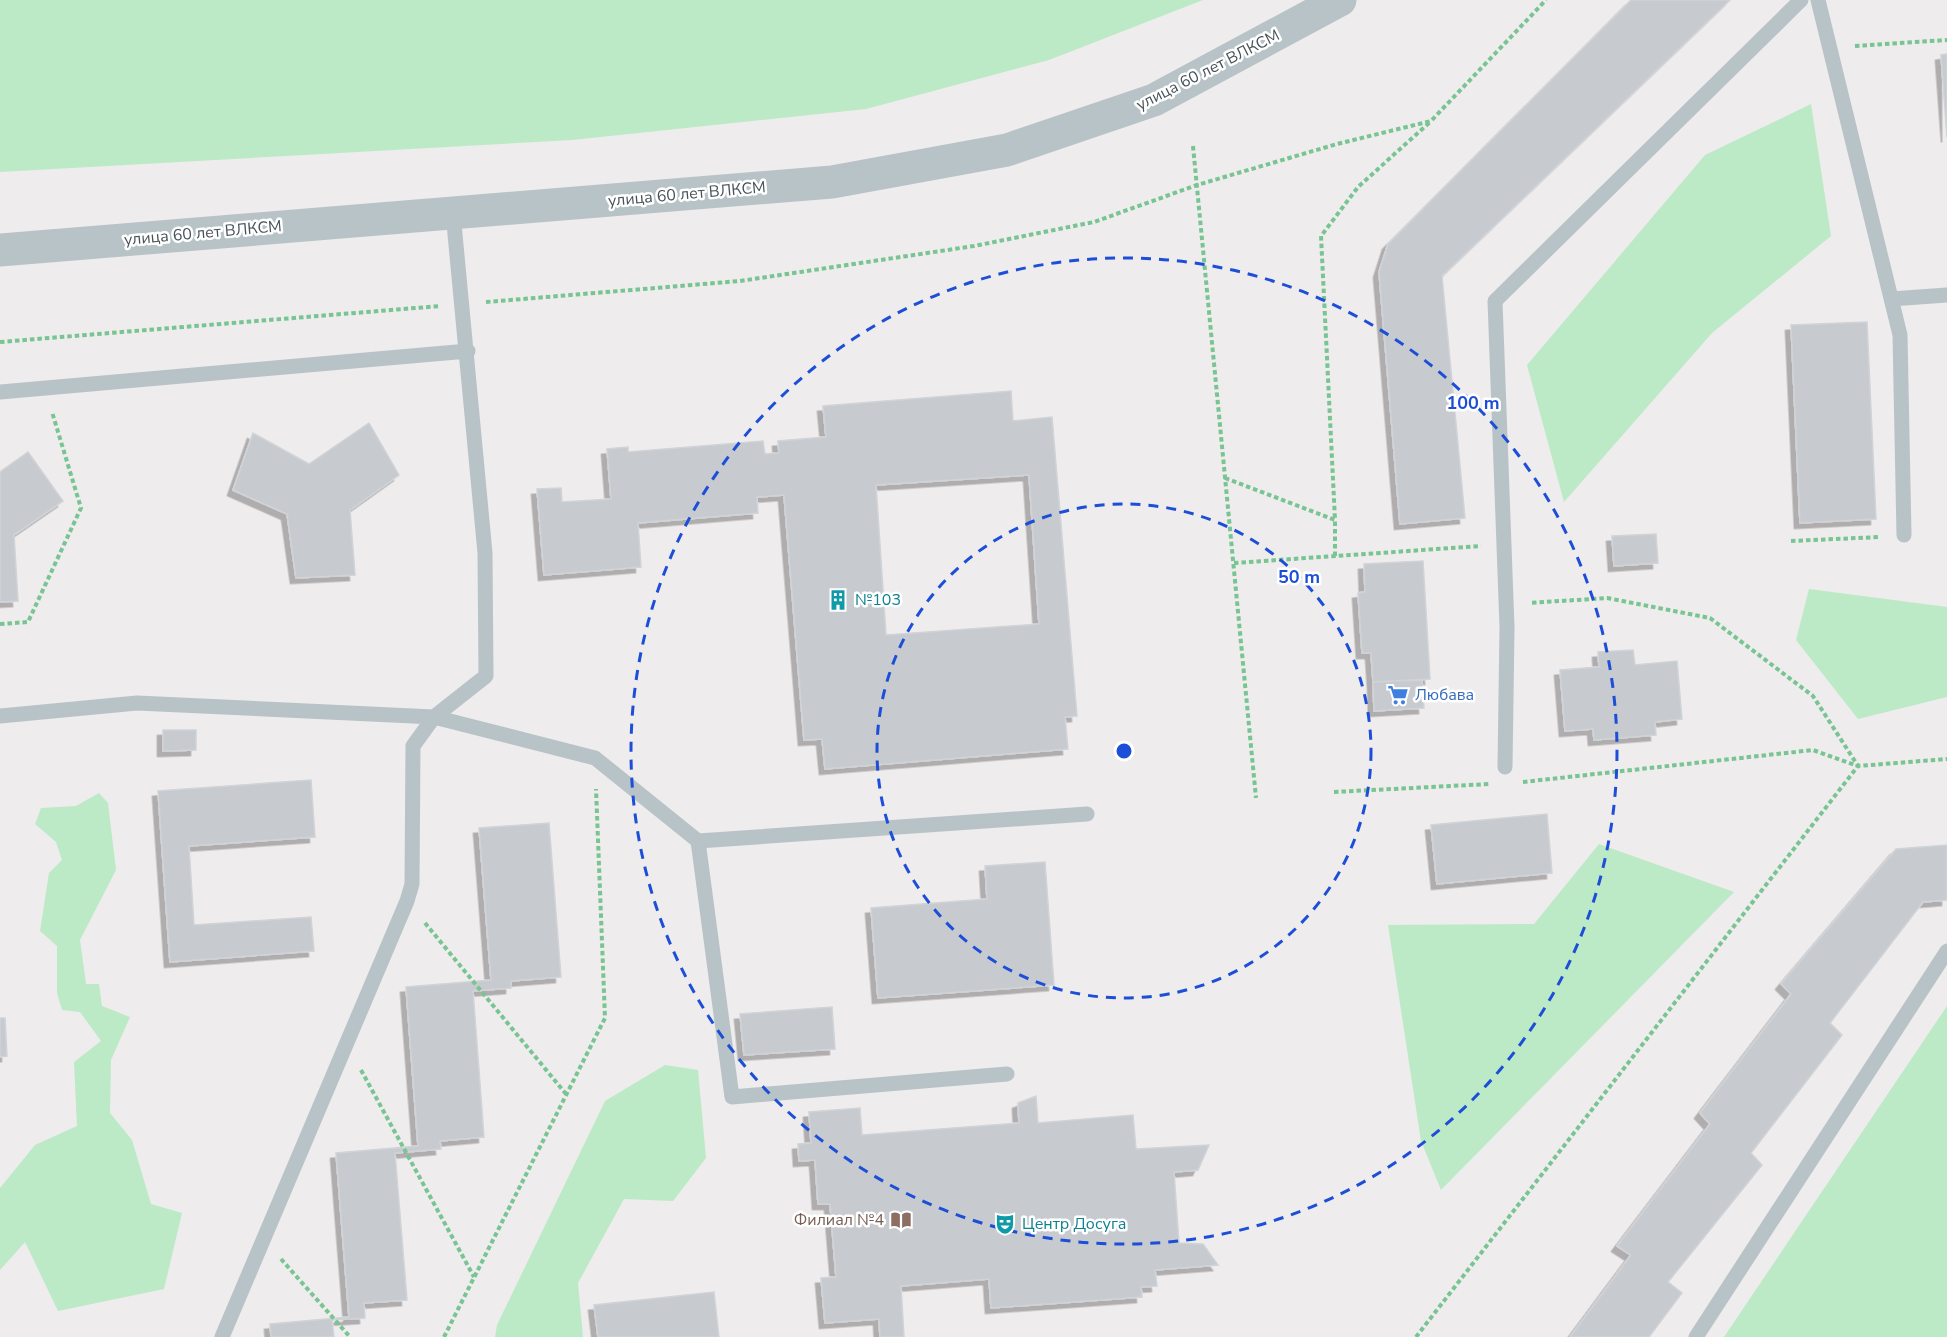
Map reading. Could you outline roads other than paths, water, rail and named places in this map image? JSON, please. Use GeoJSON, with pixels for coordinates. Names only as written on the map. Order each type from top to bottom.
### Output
{"type":"FeatureCollection","features":[{"type":"Feature","properties":{"kind":"street","name":"улица 60 лет ВЛКСМ"},"geometry":{"type":"LineString","coordinates":[[0,250],[832,182],[1007,150],[1154,100],[1340,0]]}},
{"type":"Feature","properties":{"kind":"lane"},"geometry":{"type":"LineString","coordinates":[[1505,766],[1506,603],[1495,301],[1801,0]]}},
{"type":"Feature","properties":{"kind":"lane"},"geometry":{"type":"LineString","coordinates":[[1818,0],[1900,335],[1904,535]]}},
{"type":"Feature","properties":{"kind":"lane"},"geometry":{"type":"LineString","coordinates":[[222,1337],[407,901],[412,884],[413,746],[434,717],[486,676],[485,553],[468,351],[453,213]]}},
{"type":"Feature","properties":{"kind":"lane"},"geometry":{"type":"LineString","coordinates":[[1891,299],[1947,295]]}},
{"type":"Feature","properties":{"kind":"lane"},"geometry":{"type":"LineString","coordinates":[[0,392],[468,351]]}},
{"type":"Feature","properties":{"kind":"lane"},"geometry":{"type":"LineString","coordinates":[[0,716],[137,703],[434,717],[595,758],[698,841],[1086,814]]}},
{"type":"Feature","properties":{"kind":"lane"},"geometry":{"type":"LineString","coordinates":[[698,841],[732,1097],[1007,1074]]}},
{"type":"Feature","properties":{"kind":"lane"},"geometry":{"type":"LineString","coordinates":[[1696,1337],[1947,951]]}},
{"type":"Feature","properties":{"kind":"place","name":"№103"},"geometry":{"type":"Point","coordinates":[838,600]}},
{"type":"Feature","properties":{"kind":"place","name":"Любава"},"geometry":{"type":"Point","coordinates":[1398,695]}},
{"type":"Feature","properties":{"kind":"place","name":"Филиал №4"},"geometry":{"type":"Point","coordinates":[901,1220]}},
{"type":"Feature","properties":{"kind":"place","name":"Центр Досуга"},"geometry":{"type":"Point","coordinates":[1005,1224]}}]}
